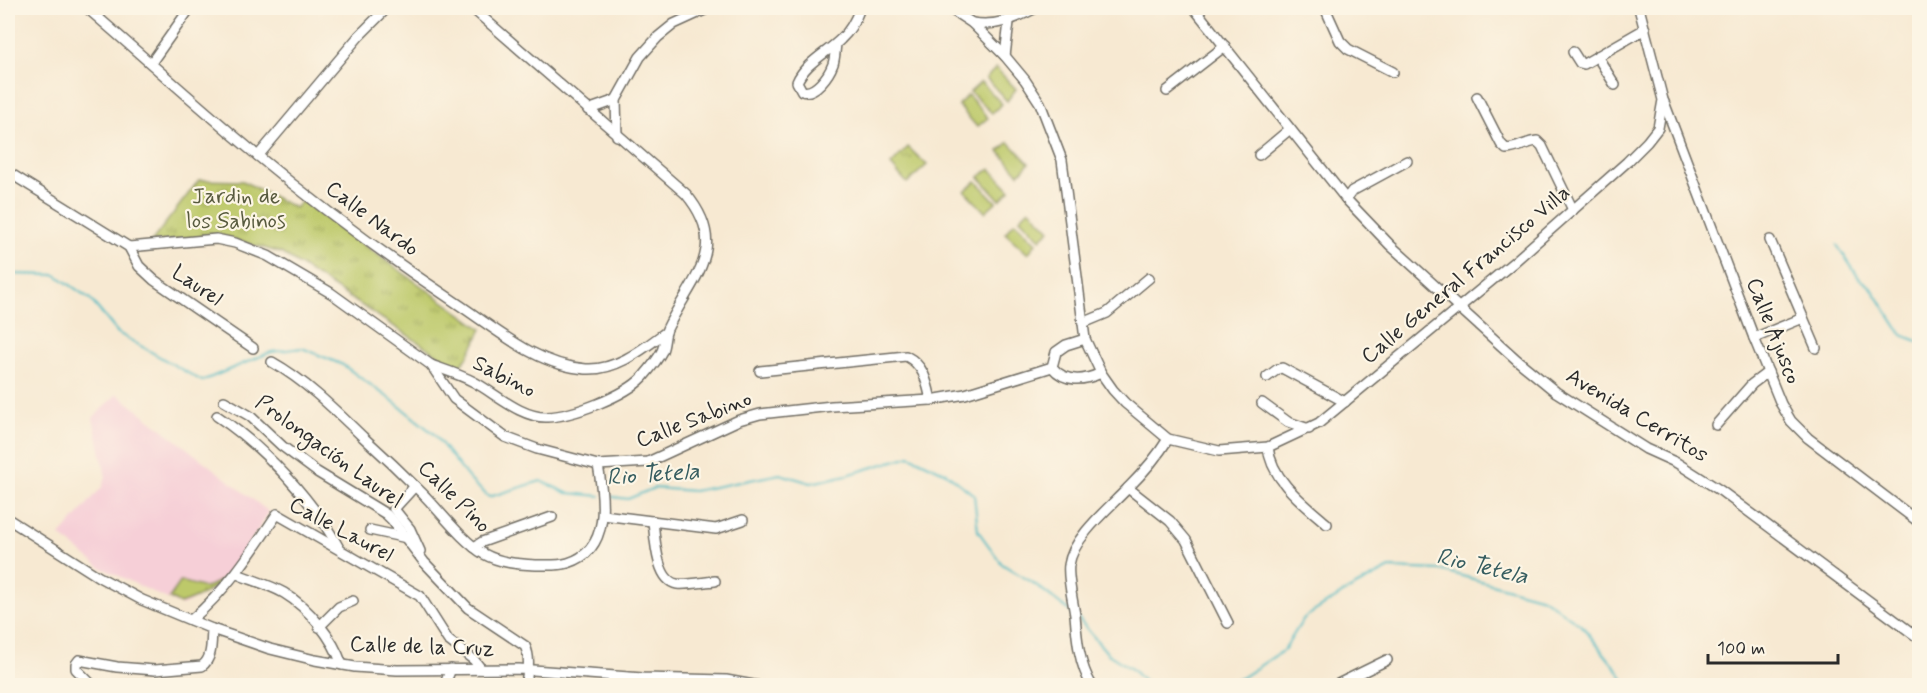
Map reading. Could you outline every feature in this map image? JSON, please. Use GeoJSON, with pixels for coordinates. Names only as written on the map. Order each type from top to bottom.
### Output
{"type":"FeatureCollection","features":[{"type":"Feature","properties":{"kind":"street","name":"Calle Nardo"},"geometry":{"type":"LineString","coordinates":[[87,8],[258,156],[401,266],[544,359],[564,366],[588,369],[618,362],[641,351],[666,332]]}},
{"type":"Feature","properties":{"kind":"street"},"geometry":{"type":"LineString","coordinates":[[151,63],[190,8]]}},
{"type":"Feature","properties":{"kind":"street"},"geometry":{"type":"LineString","coordinates":[[258,156],[359,36],[387,8]]}},
{"type":"Feature","properties":{"kind":"street","name":"Sabino"},"geometry":{"type":"LineString","coordinates":[[431,365],[472,381],[523,411],[545,417],[568,414],[605,401],[642,378],[661,353],[666,332],[705,258],[708,244],[706,229],[699,210],[686,194],[472,8]]}},
{"type":"Feature","properties":{"kind":"street"},"geometry":{"type":"LineString","coordinates":[[836,44],[834,63],[828,74],[811,91],[806,93],[802,91],[797,82],[800,76],[822,54],[836,44],[852,26],[860,8]]}},
{"type":"Feature","properties":{"kind":"street"},"geometry":{"type":"LineString","coordinates":[[949,8],[972,23],[1005,56],[1040,103],[1062,160],[1085,339],[1101,373],[1113,390],[1168,439],[1160,452],[1128,488],[1087,529],[1069,565],[1078,650],[1092,686]]}},
{"type":"Feature","properties":{"kind":"street"},"geometry":{"type":"LineString","coordinates":[[972,23],[994,25],[1009,22],[1036,8]]}},
{"type":"Feature","properties":{"kind":"street","name":"Avenida Cerritos"},"geometry":{"type":"LineString","coordinates":[[1194,8],[1346,199],[1390,245],[1517,360],[1556,392],[1646,449],[1677,463],[1721,491],[1920,639]]}},
{"type":"Feature","properties":{"kind":"street"},"geometry":{"type":"LineString","coordinates":[[1325,8],[1340,41],[1348,49],[1393,72]]}},
{"type":"Feature","properties":{"kind":"street","name":"Calle General Francisco Villa"},"geometry":{"type":"LineString","coordinates":[[1168,439],[1219,451],[1268,447],[1309,429],[1459,307],[1627,162],[1658,128],[1663,100],[1638,8]]}},
{"type":"Feature","properties":{"kind":"street"},"geometry":{"type":"LineString","coordinates":[[617,136],[616,100],[626,79],[649,46],[674,24],[704,9]]}},
{"type":"Feature","properties":{"kind":"street"},"geometry":{"type":"LineString","coordinates":[[1005,56],[1009,22]]}},
{"type":"Feature","properties":{"kind":"street"},"geometry":{"type":"LineString","coordinates":[[1574,52],[1582,64],[1645,29]]}},
{"type":"Feature","properties":{"kind":"street"},"geometry":{"type":"LineString","coordinates":[[1167,91],[1225,46]]}},
{"type":"Feature","properties":{"kind":"street"},"geometry":{"type":"LineString","coordinates":[[1597,56],[1615,85]]}},
{"type":"Feature","properties":{"kind":"street"},"geometry":{"type":"LineString","coordinates":[[1478,97],[1501,144],[1506,149],[1537,141],[1542,146],[1573,210]]}},
{"type":"Feature","properties":{"kind":"street"},"geometry":{"type":"LineString","coordinates":[[588,110],[616,100]]}},
{"type":"Feature","properties":{"kind":"street","name":"Calle Ajusco"},"geometry":{"type":"LineString","coordinates":[[1663,100],[1754,338],[1781,404],[1791,421],[1808,438],[1920,523]]}},
{"type":"Feature","properties":{"kind":"street"},"geometry":{"type":"LineString","coordinates":[[1259,154],[1290,129]]}},
{"type":"Feature","properties":{"kind":"street"},"geometry":{"type":"LineString","coordinates":[[1346,199],[1352,191],[1407,161]]}},
{"type":"Feature","properties":{"kind":"street"},"geometry":{"type":"LineString","coordinates":[[8,172],[129,247]]}},
{"type":"Feature","properties":{"kind":"street","name":"Calle Sabino"},"geometry":{"type":"LineString","coordinates":[[129,247],[216,239],[235,243],[268,256],[331,293],[431,365],[454,399],[505,437],[537,449],[598,465],[648,462],[739,420],[760,414],[832,406],[931,400],[965,394],[1052,367]]}},
{"type":"Feature","properties":{"kind":"street"},"geometry":{"type":"LineString","coordinates":[[1770,240],[1816,348]]}},
{"type":"Feature","properties":{"kind":"street","name":"Laurel"},"geometry":{"type":"LineString","coordinates":[[129,247],[139,266],[154,280],[253,348]]}},
{"type":"Feature","properties":{"kind":"street"},"geometry":{"type":"LineString","coordinates":[[1083,323],[1107,313],[1149,278]]}},
{"type":"Feature","properties":{"kind":"street"},"geometry":{"type":"LineString","coordinates":[[1754,338],[1803,318]]}},
{"type":"Feature","properties":{"kind":"street"},"geometry":{"type":"LineString","coordinates":[[1085,339],[1066,345],[1056,352],[1052,367],[1057,373],[1072,380],[1101,373]]}},
{"type":"Feature","properties":{"kind":"street"},"geometry":{"type":"LineString","coordinates":[[641,351],[651,366]]}},
{"type":"Feature","properties":{"kind":"street"},"geometry":{"type":"LineString","coordinates":[[760,370],[906,356],[920,367],[926,378],[931,400]]}},
{"type":"Feature","properties":{"kind":"street","name":"Calle Pino"},"geometry":{"type":"LineString","coordinates":[[272,362],[288,371],[330,406],[415,486],[474,547],[494,560],[534,565],[568,563],[585,554],[598,537],[603,512],[598,465]]}},
{"type":"Feature","properties":{"kind":"street"},"geometry":{"type":"LineString","coordinates":[[1267,377],[1282,368],[1344,402]]}},
{"type":"Feature","properties":{"kind":"street"},"geometry":{"type":"LineString","coordinates":[[1716,425],[1752,384],[1768,372]]}},
{"type":"Feature","properties":{"kind":"street","name":"Prolongación Laurel"},"geometry":{"type":"LineString","coordinates":[[224,401],[258,422],[282,446],[317,471],[386,514],[406,538]]}},
{"type":"Feature","properties":{"kind":"street"},"geometry":{"type":"LineString","coordinates":[[1262,403],[1288,422],[1309,429]]}},
{"type":"Feature","properties":{"kind":"street"},"geometry":{"type":"LineString","coordinates":[[217,416],[234,428],[298,489],[320,517],[341,552]]}},
{"type":"Feature","properties":{"kind":"street"},"geometry":{"type":"LineString","coordinates":[[1268,447],[1270,461],[1282,481],[1327,524]]}},
{"type":"Feature","properties":{"kind":"street"},"geometry":{"type":"LineString","coordinates":[[415,486],[394,509],[412,533],[424,562]]}},
{"type":"Feature","properties":{"kind":"street"},"geometry":{"type":"LineString","coordinates":[[1128,488],[1170,521],[1186,540],[1228,623]]}},
{"type":"Feature","properties":{"kind":"street"},"geometry":{"type":"LineString","coordinates":[[603,512],[716,529],[743,520]]}},
{"type":"Feature","properties":{"kind":"street","name":"Calle Laurel"},"geometry":{"type":"LineString","coordinates":[[191,620],[211,603],[237,574],[277,514],[420,596],[448,640],[474,660],[481,669]]}},
{"type":"Feature","properties":{"kind":"street"},"geometry":{"type":"LineString","coordinates":[[474,547],[552,517]]}},
{"type":"Feature","properties":{"kind":"street","name":"Calle de la Cruz"},"geometry":{"type":"LineString","coordinates":[[8,519],[99,577],[142,600],[212,629],[270,649],[342,665],[397,670],[528,670],[643,678],[726,680],[759,686]]}},
{"type":"Feature","properties":{"kind":"street"},"geometry":{"type":"LineString","coordinates":[[653,521],[658,558],[662,573],[668,580],[675,584],[715,581]]}},
{"type":"Feature","properties":{"kind":"street"},"geometry":{"type":"LineString","coordinates":[[370,530],[406,538]]}},
{"type":"Feature","properties":{"kind":"street","name":"Calle Laurel"},"geometry":{"type":"LineString","coordinates":[[406,538],[424,562],[468,608],[522,643],[528,653],[528,670]]}},
{"type":"Feature","properties":{"kind":"street"},"geometry":{"type":"LineString","coordinates":[[237,574],[283,593],[299,603],[333,645],[342,665]]}},
{"type":"Feature","properties":{"kind":"street"},"geometry":{"type":"LineString","coordinates":[[319,627],[339,607],[353,601]]}},
{"type":"Feature","properties":{"kind":"street"},"geometry":{"type":"LineString","coordinates":[[93,685],[76,669],[76,664],[80,660],[117,667],[156,670],[202,666],[210,655],[212,629]]}},
{"type":"Feature","properties":{"kind":"street"},"geometry":{"type":"LineString","coordinates":[[1334,686],[1386,660]]}},
{"type":"Feature","properties":{"kind":"street"},"geometry":{"type":"LineString","coordinates":[[444,686],[452,669]]}},
{"type":"Feature","properties":{"kind":"street"},"geometry":{"type":"LineString","coordinates":[[525,686],[528,670]]}},
{"type":"Feature","properties":{"kind":"shaded area"},"geometry":{"type":"Polygon","coordinates":[[[117,394],[269,512],[230,575],[213,590],[182,606],[100,567],[60,536],[102,487],[106,477],[93,418],[117,394]]]}},
{"type":"Feature","properties":{"kind":"green space"},"geometry":{"type":"Polygon","coordinates":[[[996,68],[1016,89],[1007,101],[986,78],[996,68]]]}},
{"type":"Feature","properties":{"kind":"green space"},"geometry":{"type":"Polygon","coordinates":[[[981,82],[1002,104],[992,113],[970,92],[981,82]]]}},
{"type":"Feature","properties":{"kind":"green space"},"geometry":{"type":"Polygon","coordinates":[[[968,95],[988,118],[977,127],[958,105],[968,95]]]}},
{"type":"Feature","properties":{"kind":"green space"},"geometry":{"type":"Polygon","coordinates":[[[1009,142],[1029,163],[1019,174],[999,151],[1009,142]]]}},
{"type":"Feature","properties":{"kind":"green space"},"geometry":{"type":"Polygon","coordinates":[[[908,147],[927,165],[907,183],[891,165],[908,147]]]}},
{"type":"Feature","properties":{"kind":"green space"},"geometry":{"type":"Polygon","coordinates":[[[990,169],[1010,190],[1000,200],[979,177],[990,169]]]}},
{"type":"Feature","properties":{"kind":"green space","name":"Jardin de los Sabinos"},"geometry":{"type":"Polygon","coordinates":[[[199,180],[243,181],[295,208],[302,201],[482,329],[468,356],[458,368],[281,253],[222,236],[151,242],[199,180]]]}},
{"type":"Feature","properties":{"kind":"green space"},"geometry":{"type":"Polygon","coordinates":[[[976,181],[996,202],[985,212],[965,191],[976,181]]]}},
{"type":"Feature","properties":{"kind":"green space"},"geometry":{"type":"Polygon","coordinates":[[[1029,209],[1050,230],[1040,239],[1020,218],[1029,209]]]}},
{"type":"Feature","properties":{"kind":"green space"},"geometry":{"type":"Polygon","coordinates":[[[1015,222],[1036,243],[1028,254],[1005,233],[1015,222]]]}},
{"type":"Feature","properties":{"kind":"green space"},"geometry":{"type":"Polygon","coordinates":[[[222,580],[203,594],[180,604],[169,598],[181,581],[205,588],[222,580]]]}},
{"type":"Feature","properties":{"kind":"waterway"},"geometry":{"type":"LineString","coordinates":[[1837,245],[1859,278],[1871,287],[1902,335],[1920,342]]}},
{"type":"Feature","properties":{"kind":"waterway","name":"Rio Tetela"},"geometry":{"type":"LineString","coordinates":[[8,274],[56,275],[90,299],[118,333],[202,381],[271,352],[302,348],[343,365],[434,434],[470,480],[489,497],[541,481],[567,493],[600,496]]}},
{"type":"Feature","properties":{"kind":"waterway","name":"Rio Tetela"},"geometry":{"type":"LineString","coordinates":[[606,496],[628,499],[654,488],[694,491],[780,474],[811,483],[910,456],[946,473],[974,495],[978,531],[1002,564],[1036,585],[1071,612]]}},
{"type":"Feature","properties":{"kind":"waterway","name":"Rio Tetela"},"geometry":{"type":"LineString","coordinates":[[1224,686],[1241,678],[1284,650],[1304,618],[1348,590],[1390,568],[1440,570],[1543,598],[1582,626],[1619,672],[1627,686]]}},
{"type":"Feature","properties":{"kind":"waterway","name":"Rio Tetela"},"geometry":{"type":"LineString","coordinates":[[1077,617],[1108,654],[1133,670],[1148,686]]}}]}
